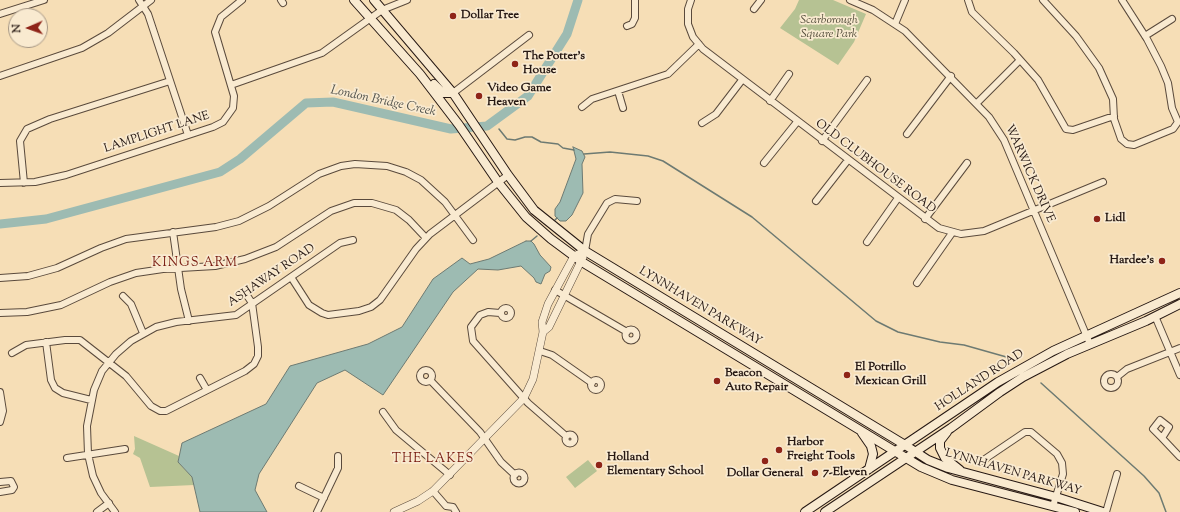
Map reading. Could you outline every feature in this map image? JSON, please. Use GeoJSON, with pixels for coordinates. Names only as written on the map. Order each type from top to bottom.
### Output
{"type":"FeatureCollection","features":[{"type":"Feature","properties":{"kind":"main road","name":"LYNNHAVEN PARKWAY"},"geometry":{"type":"LineString","coordinates":[[354,0],[413,65],[459,125],[498,182],[526,217],[550,239],[582,262],[906,458],[952,480],[1075,512]]}},
{"type":"Feature","properties":{"kind":"main road","name":"LYNNHAVEN PARKWAY"},"geometry":{"type":"LineString","coordinates":[[374,0],[453,93],[508,176],[534,210],[585,251],[928,460],[964,473],[1056,496],[1105,512]]}},
{"type":"Feature","properties":{"kind":"main road"},"geometry":{"type":"LineString","coordinates":[[413,65],[422,71],[440,91],[448,94],[453,93]]}},
{"type":"Feature","properties":{"kind":"main road","name":"HOLLAND ROAD"},"geometry":{"type":"LineString","coordinates":[[804,512],[998,382],[1053,351],[1159,304],[1180,293]]}},
{"type":"Feature","properties":{"kind":"main road"},"geometry":{"type":"LineString","coordinates":[[1155,316],[1159,304]]}},
{"type":"Feature","properties":{"kind":"main road","name":"HOLLAND ROAD"},"geometry":{"type":"LineString","coordinates":[[825,512],[951,428],[1006,388],[1046,365],[1180,304]]}},
{"type":"Feature","properties":{"kind":"main road"},"geometry":{"type":"LineString","coordinates":[[951,428],[940,441],[940,448],[945,458],[964,473]]}},
{"type":"Feature","properties":{"kind":"main road"},"geometry":{"type":"LineString","coordinates":[[861,431],[872,450],[873,458],[869,469]]}},
{"type":"Feature","properties":{"kind":"street"},"geometry":{"type":"LineString","coordinates":[[0,14],[44,0]]}},
{"type":"Feature","properties":{"kind":"street"},"geometry":{"type":"LineString","coordinates":[[139,0],[144,6],[188,135]]}},
{"type":"Feature","properties":{"kind":"street"},"geometry":{"type":"LineString","coordinates":[[0,76],[82,48],[108,33],[152,0]]}},
{"type":"Feature","properties":{"kind":"street","name":"LAMPLIGHT LANE"},"geometry":{"type":"LineString","coordinates":[[0,183],[24,183],[66,175],[219,125],[227,119],[234,102],[231,85],[215,32],[222,17],[242,0]]}},
{"type":"Feature","properties":{"kind":"street"},"geometry":{"type":"LineString","coordinates":[[231,85],[322,53],[382,10],[407,0]]}},
{"type":"Feature","properties":{"kind":"street"},"geometry":{"type":"LineString","coordinates":[[627,26],[632,24],[635,18],[636,0]]}},
{"type":"Feature","properties":{"kind":"street","name":"OLD CLUBHOUSE ROAD"},"geometry":{"type":"LineString","coordinates":[[691,0],[688,9],[688,24],[693,37],[699,44],[742,80],[925,219],[939,228],[952,233],[968,234],[984,231],[1103,182]]}},
{"type":"Feature","properties":{"kind":"street"},"geometry":{"type":"LineString","coordinates":[[754,9],[761,0]]}},
{"type":"Feature","properties":{"kind":"street","name":"WARWICK DRIVE"},"geometry":{"type":"LineString","coordinates":[[850,0],[873,10],[905,31],[989,116],[1004,140],[1090,344]]}},
{"type":"Feature","properties":{"kind":"street"},"geometry":{"type":"LineString","coordinates":[[895,24],[905,0]]}},
{"type":"Feature","properties":{"kind":"street"},"geometry":{"type":"LineString","coordinates":[[968,0],[972,12],[1020,60],[1045,91],[1066,129],[1073,130],[1114,116]]}},
{"type":"Feature","properties":{"kind":"street"},"geometry":{"type":"LineString","coordinates":[[1043,0],[1076,36],[1099,68],[1113,100],[1114,116],[1121,139],[1130,145],[1166,132],[1177,125],[1178,118],[1172,108],[1168,83],[1145,36],[1122,0]]}},
{"type":"Feature","properties":{"kind":"street"},"geometry":{"type":"LineString","coordinates":[[1145,36],[1172,19]]}},
{"type":"Feature","properties":{"kind":"street"},"geometry":{"type":"LineString","coordinates":[[453,93],[529,35]]}},
{"type":"Feature","properties":{"kind":"street"},"geometry":{"type":"LineString","coordinates":[[582,107],[592,99],[668,74],[699,44]]}},
{"type":"Feature","properties":{"kind":"street"},"geometry":{"type":"LineString","coordinates":[[977,103],[1020,60]]}},
{"type":"Feature","properties":{"kind":"street"},"geometry":{"type":"LineString","coordinates":[[770,101],[789,74]]}},
{"type":"Feature","properties":{"kind":"street"},"geometry":{"type":"LineString","coordinates":[[907,134],[951,76]]}},
{"type":"Feature","properties":{"kind":"street"},"geometry":{"type":"LineString","coordinates":[[702,124],[716,114],[742,80]]}},
{"type":"Feature","properties":{"kind":"street"},"geometry":{"type":"LineString","coordinates":[[822,141],[867,80]]}},
{"type":"Feature","properties":{"kind":"street"},"geometry":{"type":"LineString","coordinates":[[24,183],[20,141],[26,129],[50,119],[170,81]]}},
{"type":"Feature","properties":{"kind":"street"},"geometry":{"type":"LineString","coordinates":[[618,91],[623,108]]}},
{"type":"Feature","properties":{"kind":"street"},"geometry":{"type":"LineString","coordinates":[[764,163],[797,122]]}},
{"type":"Feature","properties":{"kind":"street"},"geometry":{"type":"LineString","coordinates":[[816,201],[848,160]]}},
{"type":"Feature","properties":{"kind":"street"},"geometry":{"type":"LineString","coordinates":[[925,219],[967,163]]}},
{"type":"Feature","properties":{"kind":"street"},"geometry":{"type":"LineString","coordinates":[[0,278],[44,272],[67,265],[101,248],[126,239],[216,227],[239,221],[261,212],[319,174],[341,166],[355,164],[382,165],[413,175],[433,190],[456,215],[473,240]]}},
{"type":"Feature","properties":{"kind":"street"},"geometry":{"type":"LineString","coordinates":[[291,277],[310,305],[322,314],[328,315],[366,309],[380,300],[409,258],[426,238],[498,182],[508,176]]}},
{"type":"Feature","properties":{"kind":"street"},"geometry":{"type":"LineString","coordinates":[[867,242],[898,198]]}},
{"type":"Feature","properties":{"kind":"street"},"geometry":{"type":"LineString","coordinates":[[543,332],[549,327],[563,295],[582,262],[588,234],[607,203],[615,199],[637,201]]}},
{"type":"Feature","properties":{"kind":"street"},"geometry":{"type":"LineString","coordinates":[[0,313],[49,308],[72,300],[123,276],[149,270],[178,269],[222,264],[261,253],[284,243],[331,211],[354,203],[372,203],[396,210],[409,220],[426,238]]}},
{"type":"Feature","properties":{"kind":"street"},"geometry":{"type":"LineString","coordinates":[[173,232],[180,289],[189,321]]}},
{"type":"Feature","properties":{"kind":"street"},"geometry":{"type":"LineString","coordinates":[[917,283],[952,233]]}},
{"type":"Feature","properties":{"kind":"street","name":"ASHAWAY ROAD"},"geometry":{"type":"LineString","coordinates":[[115,512],[95,480],[88,454],[87,426],[91,400],[98,381],[109,362],[120,349],[143,333],[168,324],[230,317],[340,243],[353,240]]}},
{"type":"Feature","properties":{"kind":"street"},"geometry":{"type":"LineString","coordinates":[[394,512],[418,502],[433,491],[524,398],[531,385],[540,351],[543,332],[542,322],[548,304],[574,256],[585,251]]}},
{"type":"Feature","properties":{"kind":"street"},"geometry":{"type":"LineString","coordinates":[[556,290],[627,332]]}},
{"type":"Feature","properties":{"kind":"street"},"geometry":{"type":"LineString","coordinates":[[12,353],[26,345],[65,340],[80,340],[126,376],[151,406],[160,410],[171,409],[245,371],[256,361],[258,351],[252,303],[246,294]]}},
{"type":"Feature","properties":{"kind":"street"},"geometry":{"type":"LineString","coordinates":[[123,296],[131,304],[143,333]]}},
{"type":"Feature","properties":{"kind":"street"},"geometry":{"type":"LineString","coordinates":[[500,313],[488,312],[480,315],[472,327],[471,336],[493,364],[524,398],[566,436]]}},
{"type":"Feature","properties":{"kind":"street"},"geometry":{"type":"LineString","coordinates":[[1155,316],[1169,353],[1180,375]]}},
{"type":"Feature","properties":{"kind":"street"},"geometry":{"type":"LineString","coordinates":[[46,342],[51,380],[55,388],[63,393],[91,400]]}},
{"type":"Feature","properties":{"kind":"street"},"geometry":{"type":"LineString","coordinates":[[1117,377],[1127,369],[1180,348]]}},
{"type":"Feature","properties":{"kind":"street"},"geometry":{"type":"LineString","coordinates":[[540,351],[552,355],[592,383]]}},
{"type":"Feature","properties":{"kind":"street"},"geometry":{"type":"LineString","coordinates":[[200,378],[207,390]]}},
{"type":"Feature","properties":{"kind":"street"},"geometry":{"type":"LineString","coordinates":[[430,380],[485,439],[501,462],[514,475]]}},
{"type":"Feature","properties":{"kind":"street"},"geometry":{"type":"LineString","coordinates":[[0,392],[3,411],[0,422]]}},
{"type":"Feature","properties":{"kind":"street"},"geometry":{"type":"LineString","coordinates":[[383,412],[396,430],[450,474]]}},
{"type":"Feature","properties":{"kind":"street"},"geometry":{"type":"LineString","coordinates":[[982,461],[1025,432],[1031,432],[1057,454],[1062,463],[1063,474],[1053,506]]}},
{"type":"Feature","properties":{"kind":"street"},"geometry":{"type":"LineString","coordinates":[[1162,438],[1180,457]]}},
{"type":"Feature","properties":{"kind":"street"},"geometry":{"type":"LineString","coordinates":[[67,458],[125,449]]}},
{"type":"Feature","properties":{"kind":"street"},"geometry":{"type":"LineString","coordinates":[[318,512],[338,468],[338,456]]}},
{"type":"Feature","properties":{"kind":"street"},"geometry":{"type":"LineString","coordinates":[[1105,512],[1117,474]]}},
{"type":"Feature","properties":{"kind":"street"},"geometry":{"type":"LineString","coordinates":[[0,482],[11,481],[14,487],[12,490],[0,492]]}},
{"type":"Feature","properties":{"kind":"street"},"geometry":{"type":"LineString","coordinates":[[299,486],[324,498]]}},
{"type":"Feature","properties":{"kind":"street"},"geometry":{"type":"LineString","coordinates":[[433,491],[444,509],[453,507],[456,512]]}},
{"type":"Feature","properties":{"kind":"street"},"geometry":{"type":"LineString","coordinates":[[97,512],[108,503]]}},
{"type":"Feature","properties":{"kind":"green space","name":"Scarborough Square Park"},"geometry":{"type":"Polygon","coordinates":[[[799,0],[833,0],[866,14],[854,42],[838,65],[780,28],[795,9],[799,0]]]}},
{"type":"Feature","properties":{"kind":"green space"},"geometry":{"type":"Polygon","coordinates":[[[134,436],[179,456],[178,462],[192,477],[194,485],[150,487],[140,458],[133,454],[135,449],[134,436]]]}},
{"type":"Feature","properties":{"kind":"green space"},"geometry":{"type":"Polygon","coordinates":[[[588,460],[597,471],[575,488],[566,477],[588,460]]]}},
{"type":"Feature","properties":{"kind":"water"},"geometry":{"type":"Polygon","coordinates":[[[573,147],[582,151],[585,157],[582,164],[583,193],[572,215],[566,221],[560,221],[555,216],[555,209],[560,202],[576,159],[573,147]]]}},
{"type":"Feature","properties":{"kind":"water"},"geometry":{"type":"Polygon","coordinates":[[[526,241],[531,241],[534,244],[540,255],[551,267],[550,271],[545,274],[541,284],[536,282],[534,278],[521,266],[498,270],[478,269],[453,292],[383,395],[345,370],[317,383],[259,474],[255,490],[267,512],[200,512],[192,477],[178,462],[182,443],[266,404],[290,366],[368,344],[402,327],[433,279],[462,258],[470,264],[489,259],[526,241]]]}},
{"type":"Feature","properties":{"kind":"waterway","name":"London Bridge Creek"},"geometry":{"type":"LineString","coordinates":[[0,224],[46,219],[220,172],[240,159],[306,103],[333,102],[451,129],[487,126],[528,96],[567,34],[578,0]]}},
{"type":"Feature","properties":{"kind":"waterway"},"geometry":{"type":"LineString","coordinates":[[499,129],[507,139],[515,140],[525,137],[532,137],[541,142],[558,144],[563,148],[574,150]]}},
{"type":"Feature","properties":{"kind":"waterway"},"geometry":{"type":"LineString","coordinates":[[584,154],[610,152],[648,156],[663,161],[752,217],[876,321],[898,332],[940,342],[964,345],[1010,358]]}},
{"type":"Feature","properties":{"kind":"waterway"},"geometry":{"type":"LineString","coordinates":[[531,241],[537,236]]}},
{"type":"Feature","properties":{"kind":"waterway"},"geometry":{"type":"LineString","coordinates":[[1041,383],[1144,476],[1159,493],[1166,512]]}},
{"type":"Feature","properties":{"kind":"place","name":"Dollar Tree"},"geometry":{"type":"Point","coordinates":[453,16]}},
{"type":"Feature","properties":{"kind":"place","name":"The Potter's House"},"geometry":{"type":"Point","coordinates":[515,64]}},
{"type":"Feature","properties":{"kind":"place","name":"Video Game Heaven"},"geometry":{"type":"Point","coordinates":[479,96]}},
{"type":"Feature","properties":{"kind":"place","name":"Lidl"},"geometry":{"type":"Point","coordinates":[1097,219]}},
{"type":"Feature","properties":{"kind":"place","name":"Hardee's"},"geometry":{"type":"Point","coordinates":[1162,261]}},
{"type":"Feature","properties":{"kind":"place","name":"El Potrillo Mexican Grill"},"geometry":{"type":"Point","coordinates":[847,375]}},
{"type":"Feature","properties":{"kind":"place","name":"Beacon Auto Repair"},"geometry":{"type":"Point","coordinates":[717,381]}},
{"type":"Feature","properties":{"kind":"place","name":"Harbor Freight Tools"},"geometry":{"type":"Point","coordinates":[779,450]}},
{"type":"Feature","properties":{"kind":"place","name":"Dollar General"},"geometry":{"type":"Point","coordinates":[765,461]}},
{"type":"Feature","properties":{"kind":"place","name":"Holland Elementary School"},"geometry":{"type":"Point","coordinates":[599,465]}},
{"type":"Feature","properties":{"kind":"place","name":"7-Eleven"},"geometry":{"type":"Point","coordinates":[815,473]}},
{"type":"Feature","properties":{"kind":"district","name":"KINGS ARM"},"geometry":{"type":"Point","coordinates":[195,264]}},
{"type":"Feature","properties":{"kind":"district","name":"THE LAKES"},"geometry":{"type":"Point","coordinates":[433,460]}}]}
